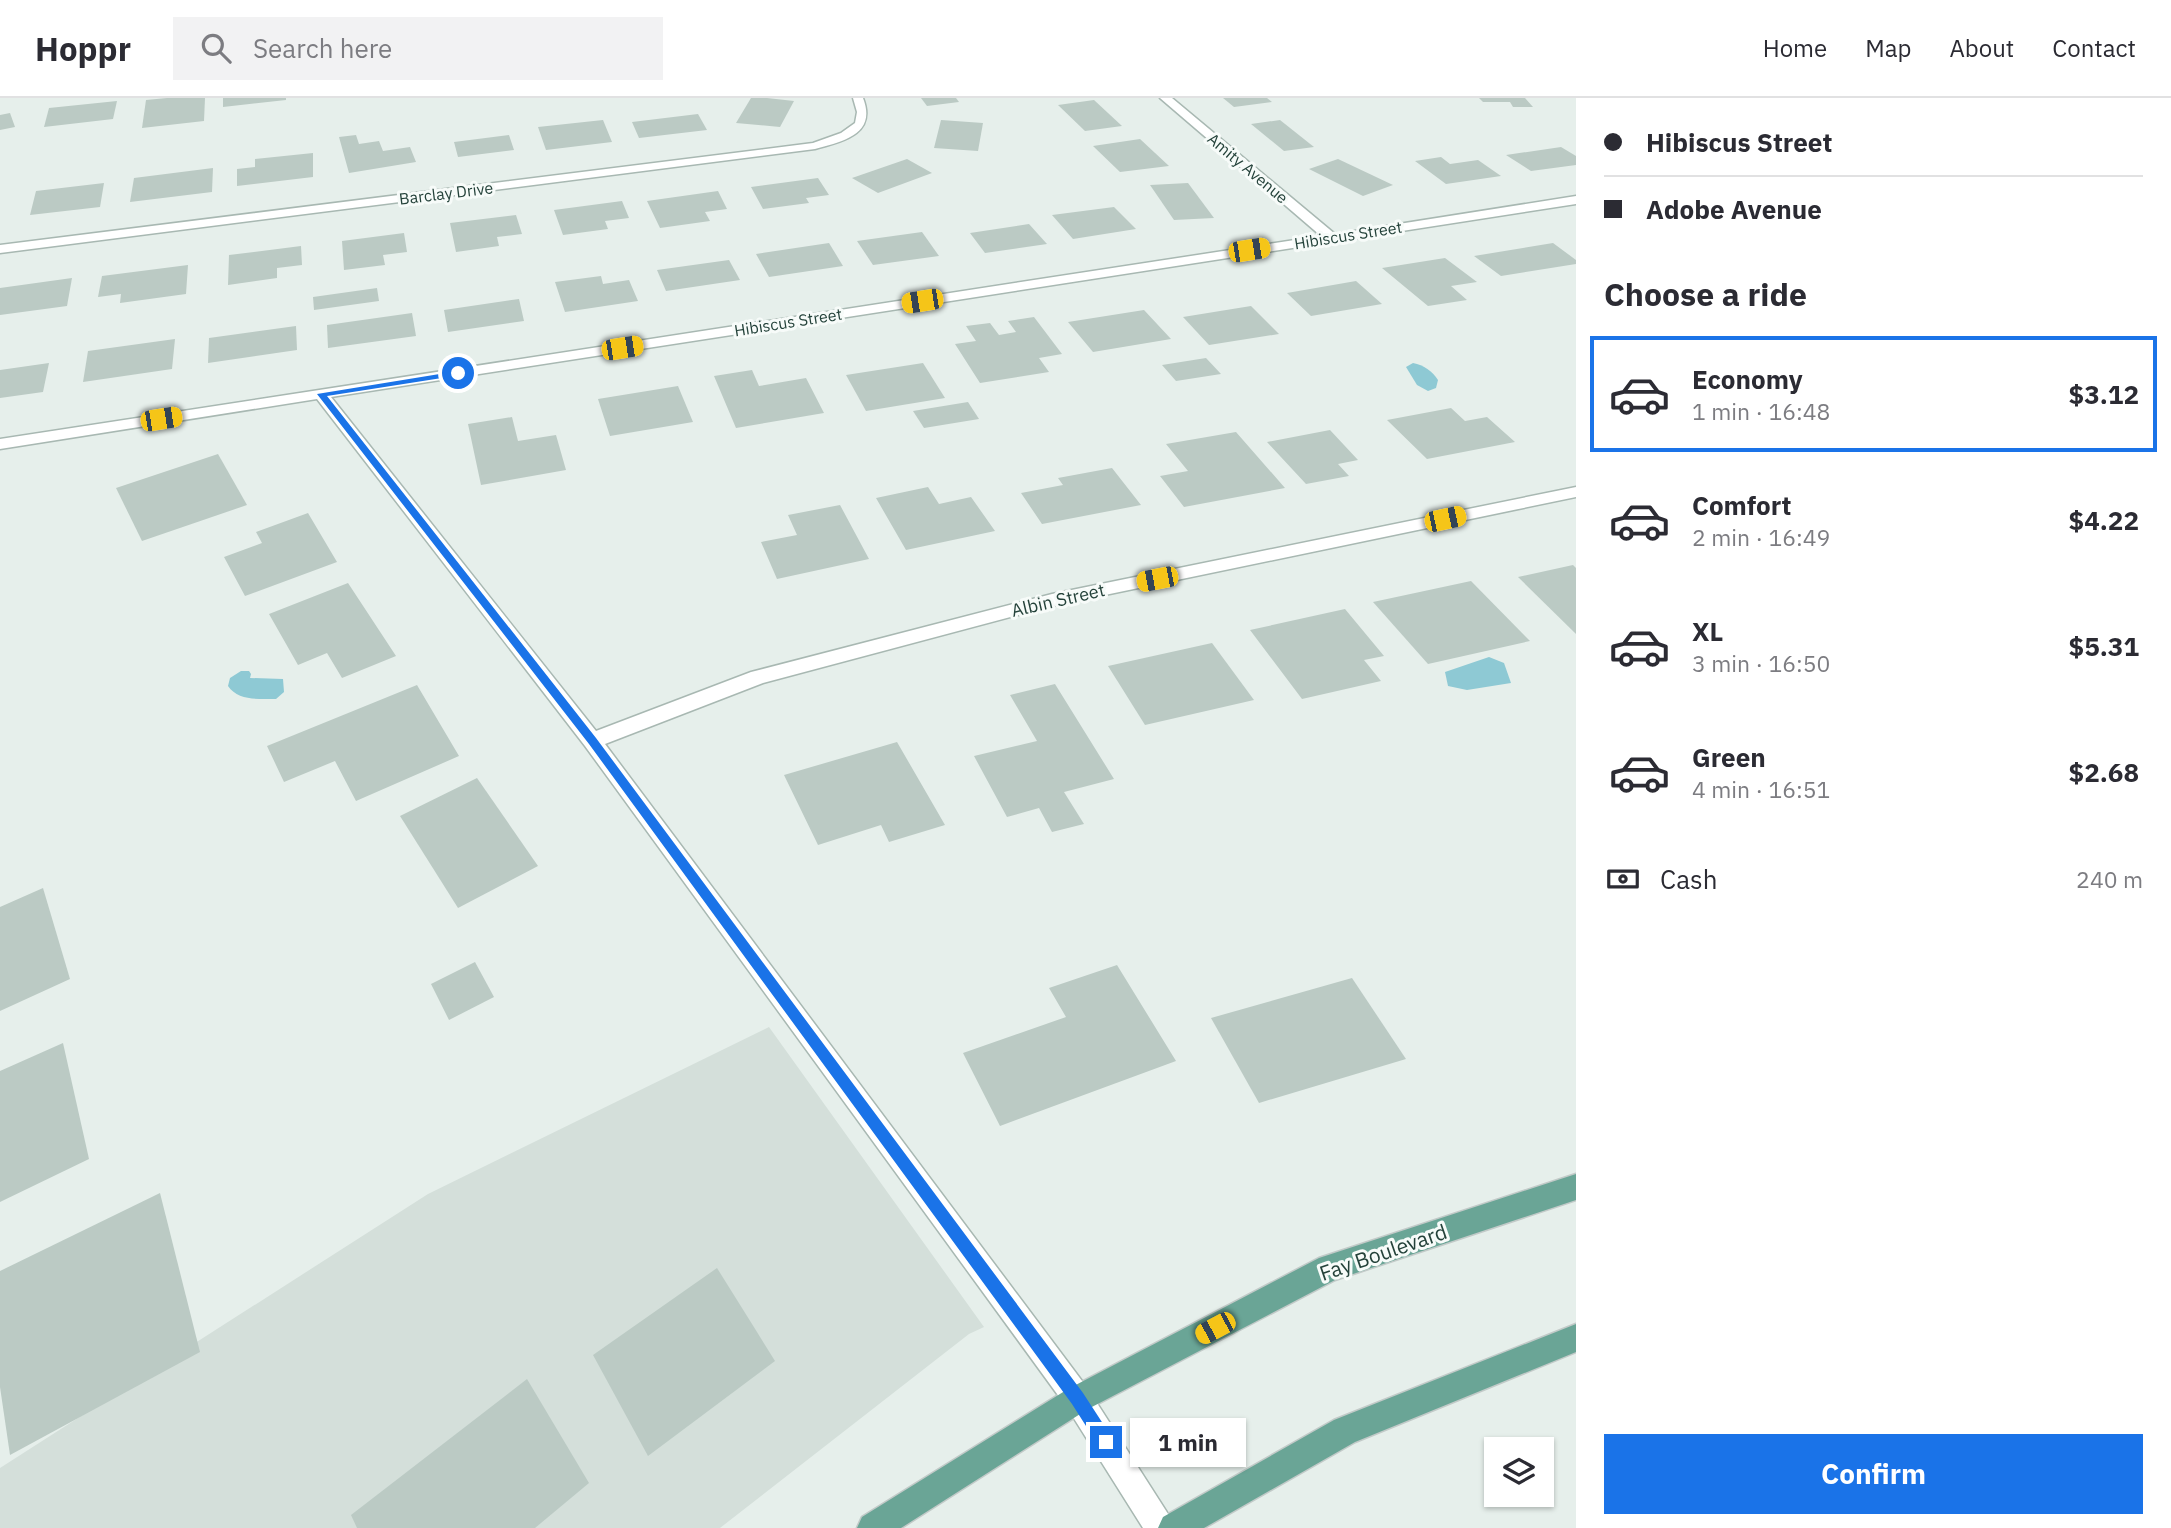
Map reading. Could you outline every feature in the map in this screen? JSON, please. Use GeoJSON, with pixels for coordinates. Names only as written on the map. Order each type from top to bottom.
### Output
{"type":"FeatureCollection","features":[{"type":"Feature","properties":{"kind":"main road","name":"Fay Boulevard"},"geometry":{"type":"LineString","coordinates":[[873,1528],[1078,1399],[1329,1268],[1576,1187]]}},
{"type":"Feature","properties":{"kind":"main road"},"geometry":{"type":"LineString","coordinates":[[1174,1528],[1346,1431],[1576,1338]]}},
{"type":"Feature","properties":{"kind":"street","name":"Barclay Drive"},"geometry":{"type":"LineString","coordinates":[[0,249],[815,146],[845,135],[860,125],[863,112],[858,98]]}},
{"type":"Feature","properties":{"kind":"street","name":"Amity Avenue"},"geometry":{"type":"LineString","coordinates":[[1165,98],[1331,237]]}},
{"type":"Feature","properties":{"kind":"street","name":"Hibiscus Street"},"geometry":{"type":"LineString","coordinates":[[0,444],[1576,200]]}},
{"type":"Feature","properties":{"kind":"street"},"geometry":{"type":"LineString","coordinates":[[321,394],[592,741],[1078,1399],[1161,1528]]}},
{"type":"Feature","properties":{"kind":"street","name":"Albin Street"},"geometry":{"type":"LineString","coordinates":[[592,741],[758,677],[1052,600],[1576,492]]}},
{"type":"Feature","properties":{"kind":"shaded area"},"geometry":{"type":"Polygon","coordinates":[[[769,1027],[984,1327],[969,1334],[720,1528],[0,1528],[0,1468],[428,1194],[769,1027]]]}},
{"type":"Feature","properties":{"kind":"water"},"geometry":{"type":"Polygon","coordinates":[[[1413,363],[1433,374],[1438,380],[1436,388],[1428,391],[1417,385],[1406,367],[1413,363]]]}},
{"type":"Feature","properties":{"kind":"water"},"geometry":{"type":"Polygon","coordinates":[[[1489,657],[1504,663],[1511,683],[1467,690],[1448,686],[1445,672],[1489,657]]]}},
{"type":"Feature","properties":{"kind":"water"},"geometry":{"type":"Polygon","coordinates":[[[241,671],[249,671],[250,678],[283,679],[284,692],[276,699],[249,698],[237,694],[228,686],[230,678],[241,671]]]}},
{"type":"Feature","properties":{"kind":"building"},"geometry":{"type":"Polygon","coordinates":[[[205,98],[204,121],[142,128],[146,100],[205,98]]]}},
{"type":"Feature","properties":{"kind":"building"},"geometry":{"type":"Polygon","coordinates":[[[223,98],[286,98],[286,100],[223,107],[223,98]]]}},
{"type":"Feature","properties":{"kind":"building"},"geometry":{"type":"Polygon","coordinates":[[[751,98],[794,101],[780,127],[736,123],[751,98]]]}},
{"type":"Feature","properties":{"kind":"building"},"geometry":{"type":"Polygon","coordinates":[[[921,98],[956,98],[959,102],[927,106],[921,98]]]}},
{"type":"Feature","properties":{"kind":"building"},"geometry":{"type":"Polygon","coordinates":[[[1223,98],[1267,98],[1272,102],[1234,107],[1223,98]]]}},
{"type":"Feature","properties":{"kind":"building"},"geometry":{"type":"Polygon","coordinates":[[[1479,98],[1525,98],[1533,107],[1513,107],[1510,102],[1483,102],[1479,98]]]}},
{"type":"Feature","properties":{"kind":"building"},"geometry":{"type":"Polygon","coordinates":[[[1094,100],[1122,126],[1085,131],[1058,105],[1094,100]]]}},
{"type":"Feature","properties":{"kind":"building"},"geometry":{"type":"Polygon","coordinates":[[[117,101],[113,119],[44,127],[49,108],[117,101]]]}},
{"type":"Feature","properties":{"kind":"building"},"geometry":{"type":"Polygon","coordinates":[[[10,113],[15,127],[0,130],[0,115],[10,113]]]}},
{"type":"Feature","properties":{"kind":"building"},"geometry":{"type":"Polygon","coordinates":[[[698,114],[707,130],[639,138],[632,122],[698,114]]]}},
{"type":"Feature","properties":{"kind":"building"},"geometry":{"type":"Polygon","coordinates":[[[603,120],[612,142],[546,150],[538,127],[603,120]]]}},
{"type":"Feature","properties":{"kind":"building"},"geometry":{"type":"Polygon","coordinates":[[[941,120],[983,123],[978,151],[934,148],[941,120]]]}},
{"type":"Feature","properties":{"kind":"building"},"geometry":{"type":"Polygon","coordinates":[[[1280,120],[1314,147],[1284,151],[1251,124],[1280,120]]]}},
{"type":"Feature","properties":{"kind":"building"},"geometry":{"type":"Polygon","coordinates":[[[356,135],[359,144],[379,141],[383,151],[410,147],[416,162],[349,173],[339,137],[356,135]]]}},
{"type":"Feature","properties":{"kind":"building"},"geometry":{"type":"Polygon","coordinates":[[[509,135],[514,150],[458,157],[454,142],[509,135]]]}},
{"type":"Feature","properties":{"kind":"building"},"geometry":{"type":"Polygon","coordinates":[[[1140,139],[1169,166],[1120,172],[1093,146],[1140,139]]]}},
{"type":"Feature","properties":{"kind":"building"},"geometry":{"type":"Polygon","coordinates":[[[1561,147],[1576,156],[1576,165],[1531,171],[1506,155],[1561,147]]]}},
{"type":"Feature","properties":{"kind":"building"},"geometry":{"type":"Polygon","coordinates":[[[313,153],[313,177],[237,186],[237,169],[255,167],[255,159],[313,153]]]}},
{"type":"Feature","properties":{"kind":"building"},"geometry":{"type":"Polygon","coordinates":[[[1441,157],[1450,164],[1478,160],[1501,176],[1446,184],[1415,161],[1441,157]]]}},
{"type":"Feature","properties":{"kind":"building"},"geometry":{"type":"Polygon","coordinates":[[[907,159],[932,173],[878,193],[852,178],[907,159]]]}},
{"type":"Feature","properties":{"kind":"building"},"geometry":{"type":"Polygon","coordinates":[[[1338,159],[1393,185],[1363,196],[1309,169],[1338,159]]]}},
{"type":"Feature","properties":{"kind":"building"},"geometry":{"type":"Polygon","coordinates":[[[213,168],[212,192],[130,202],[134,178],[213,168]]]}},
{"type":"Feature","properties":{"kind":"building"},"geometry":{"type":"Polygon","coordinates":[[[818,178],[829,195],[806,198],[809,203],[763,209],[751,187],[818,178]]]}},
{"type":"Feature","properties":{"kind":"building"},"geometry":{"type":"Polygon","coordinates":[[[104,183],[100,207],[30,215],[36,191],[104,183]]]}},
{"type":"Feature","properties":{"kind":"building"},"geometry":{"type":"Polygon","coordinates":[[[1188,183],[1214,218],[1174,220],[1150,185],[1188,183]]]}},
{"type":"Feature","properties":{"kind":"building"},"geometry":{"type":"Polygon","coordinates":[[[718,191],[727,209],[705,212],[710,221],[660,228],[647,201],[718,191]]]}},
{"type":"Feature","properties":{"kind":"building"},"geometry":{"type":"Polygon","coordinates":[[[622,201],[629,218],[605,221],[608,229],[563,235],[554,210],[622,201]]]}},
{"type":"Feature","properties":{"kind":"building"},"geometry":{"type":"Polygon","coordinates":[[[1114,207],[1136,229],[1073,239],[1052,215],[1114,207]]]}},
{"type":"Feature","properties":{"kind":"building"},"geometry":{"type":"Polygon","coordinates":[[[516,215],[522,234],[497,237],[499,246],[456,252],[450,223],[516,215]]]}},
{"type":"Feature","properties":{"kind":"building"},"geometry":{"type":"Polygon","coordinates":[[[1029,224],[1047,244],[985,253],[970,233],[1029,224]]]}},
{"type":"Feature","properties":{"kind":"building"},"geometry":{"type":"Polygon","coordinates":[[[922,232],[939,256],[873,265],[857,241],[922,232]]]}},
{"type":"Feature","properties":{"kind":"building"},"geometry":{"type":"Polygon","coordinates":[[[404,233],[407,252],[383,255],[385,265],[344,270],[342,241],[404,233]]]}},
{"type":"Feature","properties":{"kind":"building"},"geometry":{"type":"Polygon","coordinates":[[[829,243],[843,266],[769,277],[756,254],[829,243]]]}},
{"type":"Feature","properties":{"kind":"building"},"geometry":{"type":"Polygon","coordinates":[[[1553,243],[1576,260],[1576,264],[1501,276],[1474,256],[1553,243]]]}},
{"type":"Feature","properties":{"kind":"building"},"geometry":{"type":"Polygon","coordinates":[[[301,246],[302,265],[277,268],[277,278],[228,285],[229,255],[301,246]]]}},
{"type":"Feature","properties":{"kind":"building"},"geometry":{"type":"Polygon","coordinates":[[[1445,258],[1477,282],[1451,286],[1467,300],[1428,306],[1382,268],[1445,258]]]}},
{"type":"Feature","properties":{"kind":"building"},"geometry":{"type":"Polygon","coordinates":[[[729,260],[740,280],[666,291],[657,270],[729,260]]]}},
{"type":"Feature","properties":{"kind":"building"},"geometry":{"type":"Polygon","coordinates":[[[188,265],[186,294],[120,303],[121,294],[98,297],[102,276],[188,265]]]}},
{"type":"Feature","properties":{"kind":"building"},"geometry":{"type":"Polygon","coordinates":[[[601,276],[603,284],[629,280],[638,301],[565,312],[555,282],[601,276]]]}},
{"type":"Feature","properties":{"kind":"building"},"geometry":{"type":"Polygon","coordinates":[[[72,278],[67,306],[0,315],[0,288],[72,278]]]}},
{"type":"Feature","properties":{"kind":"building"},"geometry":{"type":"Polygon","coordinates":[[[1356,281],[1382,304],[1311,316],[1287,293],[1356,281]]]}},
{"type":"Feature","properties":{"kind":"building"},"geometry":{"type":"Polygon","coordinates":[[[377,288],[379,301],[314,310],[313,297],[377,288]]]}},
{"type":"Feature","properties":{"kind":"building"},"geometry":{"type":"Polygon","coordinates":[[[519,299],[524,321],[448,332],[444,310],[519,299]]]}},
{"type":"Feature","properties":{"kind":"building"},"geometry":{"type":"Polygon","coordinates":[[[1251,306],[1279,334],[1209,345],[1183,317],[1251,306]]]}},
{"type":"Feature","properties":{"kind":"building"},"geometry":{"type":"Polygon","coordinates":[[[1144,310],[1171,339],[1093,352],[1068,322],[1144,310]]]}},
{"type":"Feature","properties":{"kind":"building"},"geometry":{"type":"Polygon","coordinates":[[[412,313],[416,336],[328,348],[327,325],[412,313]]]}},
{"type":"Feature","properties":{"kind":"building"},"geometry":{"type":"Polygon","coordinates":[[[1034,317],[1062,354],[1039,358],[1049,372],[980,383],[955,344],[976,341],[966,326],[990,323],[999,335],[1016,332],[1008,321],[1034,317]]]}},
{"type":"Feature","properties":{"kind":"building"},"geometry":{"type":"Polygon","coordinates":[[[296,326],[297,350],[208,363],[209,338],[296,326]]]}},
{"type":"Feature","properties":{"kind":"building"},"geometry":{"type":"Polygon","coordinates":[[[175,339],[172,369],[83,382],[88,351],[175,339]]]}},
{"type":"Feature","properties":{"kind":"building"},"geometry":{"type":"Polygon","coordinates":[[[1206,358],[1221,374],[1176,381],[1162,365],[1206,358]]]}},
{"type":"Feature","properties":{"kind":"building"},"geometry":{"type":"Polygon","coordinates":[[[49,363],[43,392],[0,398],[0,370],[49,363]]]}},
{"type":"Feature","properties":{"kind":"building"},"geometry":{"type":"Polygon","coordinates":[[[923,363],[945,398],[866,411],[846,375],[923,363]]]}},
{"type":"Feature","properties":{"kind":"building"},"geometry":{"type":"Polygon","coordinates":[[[752,370],[759,386],[806,378],[824,413],[736,428],[714,376],[752,370]]]}},
{"type":"Feature","properties":{"kind":"building"},"geometry":{"type":"Polygon","coordinates":[[[678,386],[693,422],[610,436],[598,399],[678,386]]]}},
{"type":"Feature","properties":{"kind":"building"},"geometry":{"type":"Polygon","coordinates":[[[968,402],[979,419],[924,428],[913,411],[968,402]]]}},
{"type":"Feature","properties":{"kind":"building"},"geometry":{"type":"Polygon","coordinates":[[[1451,408],[1465,421],[1487,417],[1515,442],[1427,459],[1387,420],[1451,408]]]}},
{"type":"Feature","properties":{"kind":"building"},"geometry":{"type":"Polygon","coordinates":[[[512,417],[518,441],[556,435],[566,470],[481,485],[468,424],[512,417]]]}},
{"type":"Feature","properties":{"kind":"building"},"geometry":{"type":"Polygon","coordinates":[[[1330,430],[1358,460],[1338,464],[1349,476],[1306,484],[1267,442],[1330,430]]]}},
{"type":"Feature","properties":{"kind":"building"},"geometry":{"type":"Polygon","coordinates":[[[1236,432],[1285,488],[1184,507],[1160,476],[1188,471],[1166,444],[1236,432]]]}},
{"type":"Feature","properties":{"kind":"building"},"geometry":{"type":"Polygon","coordinates":[[[218,454],[247,505],[142,541],[116,488],[218,454]]]}},
{"type":"Feature","properties":{"kind":"building"},"geometry":{"type":"Polygon","coordinates":[[[1112,468],[1141,505],[1042,524],[1021,493],[1063,485],[1058,478],[1112,468]]]}},
{"type":"Feature","properties":{"kind":"building"},"geometry":{"type":"Polygon","coordinates":[[[928,487],[939,504],[971,497],[995,531],[906,550],[876,498],[928,487]]]}},
{"type":"Feature","properties":{"kind":"building"},"geometry":{"type":"Polygon","coordinates":[[[840,505],[869,559],[777,579],[761,542],[797,535],[788,515],[840,505]]]}},
{"type":"Feature","properties":{"kind":"building"},"geometry":{"type":"Polygon","coordinates":[[[308,513],[337,562],[245,596],[224,557],[262,543],[256,532],[308,513]]]}},
{"type":"Feature","properties":{"kind":"building"},"geometry":{"type":"Polygon","coordinates":[[[1573,565],[1576,568],[1576,634],[1518,577],[1573,565]]]}},
{"type":"Feature","properties":{"kind":"building"},"geometry":{"type":"Polygon","coordinates":[[[1471,581],[1530,641],[1428,664],[1373,602],[1471,581]]]}},
{"type":"Feature","properties":{"kind":"building"},"geometry":{"type":"Polygon","coordinates":[[[348,583],[396,656],[342,678],[327,653],[298,665],[269,614],[348,583]]]}},
{"type":"Feature","properties":{"kind":"building"},"geometry":{"type":"Polygon","coordinates":[[[1345,609],[1384,656],[1364,660],[1381,681],[1302,699],[1250,630],[1345,609]]]}},
{"type":"Feature","properties":{"kind":"building"},"geometry":{"type":"Polygon","coordinates":[[[1212,643],[1254,700],[1145,725],[1108,666],[1212,643]]]}},
{"type":"Feature","properties":{"kind":"building"},"geometry":{"type":"Polygon","coordinates":[[[1055,684],[1114,779],[1064,792],[1084,824],[1052,832],[1039,808],[1007,817],[974,756],[1037,741],[1010,695],[1055,684]]]}},
{"type":"Feature","properties":{"kind":"building"},"geometry":{"type":"Polygon","coordinates":[[[417,685],[459,756],[356,801],[335,761],[284,782],[267,746],[417,685]]]}},
{"type":"Feature","properties":{"kind":"building"},"geometry":{"type":"Polygon","coordinates":[[[897,742],[945,825],[889,842],[881,825],[818,845],[784,775],[897,742]]]}},
{"type":"Feature","properties":{"kind":"building"},"geometry":{"type":"Polygon","coordinates":[[[477,778],[538,866],[458,908],[400,816],[477,778]]]}},
{"type":"Feature","properties":{"kind":"building"},"geometry":{"type":"Polygon","coordinates":[[[43,888],[70,979],[0,1011],[0,907],[43,888]]]}},
{"type":"Feature","properties":{"kind":"building"},"geometry":{"type":"Polygon","coordinates":[[[475,962],[494,997],[449,1020],[431,984],[475,962]]]}},
{"type":"Feature","properties":{"kind":"building"},"geometry":{"type":"Polygon","coordinates":[[[1117,965],[1176,1061],[1000,1126],[963,1053],[1066,1017],[1049,988],[1117,965]]]}},
{"type":"Feature","properties":{"kind":"building"},"geometry":{"type":"Polygon","coordinates":[[[1352,978],[1406,1059],[1259,1103],[1211,1018],[1352,978]]]}},
{"type":"Feature","properties":{"kind":"building"},"geometry":{"type":"Polygon","coordinates":[[[63,1043],[89,1159],[0,1202],[0,1071],[63,1043]]]}},
{"type":"Feature","properties":{"kind":"building"},"geometry":{"type":"Polygon","coordinates":[[[160,1193],[200,1352],[10,1455],[0,1387],[0,1271],[160,1193]]]}},
{"type":"Feature","properties":{"kind":"building"},"geometry":{"type":"Polygon","coordinates":[[[717,1268],[775,1361],[648,1456],[593,1355],[717,1268]]]}},
{"type":"Feature","properties":{"kind":"building"},"geometry":{"type":"Polygon","coordinates":[[[527,1379],[589,1483],[535,1528],[357,1528],[351,1515],[527,1379]]]}},
{"type":"Feature","properties":{"kind":"route"},"geometry":{"type":"LineString","coordinates":[[458,373],[321,394],[592,741],[1078,1399],[1106,1442]]}}]}
